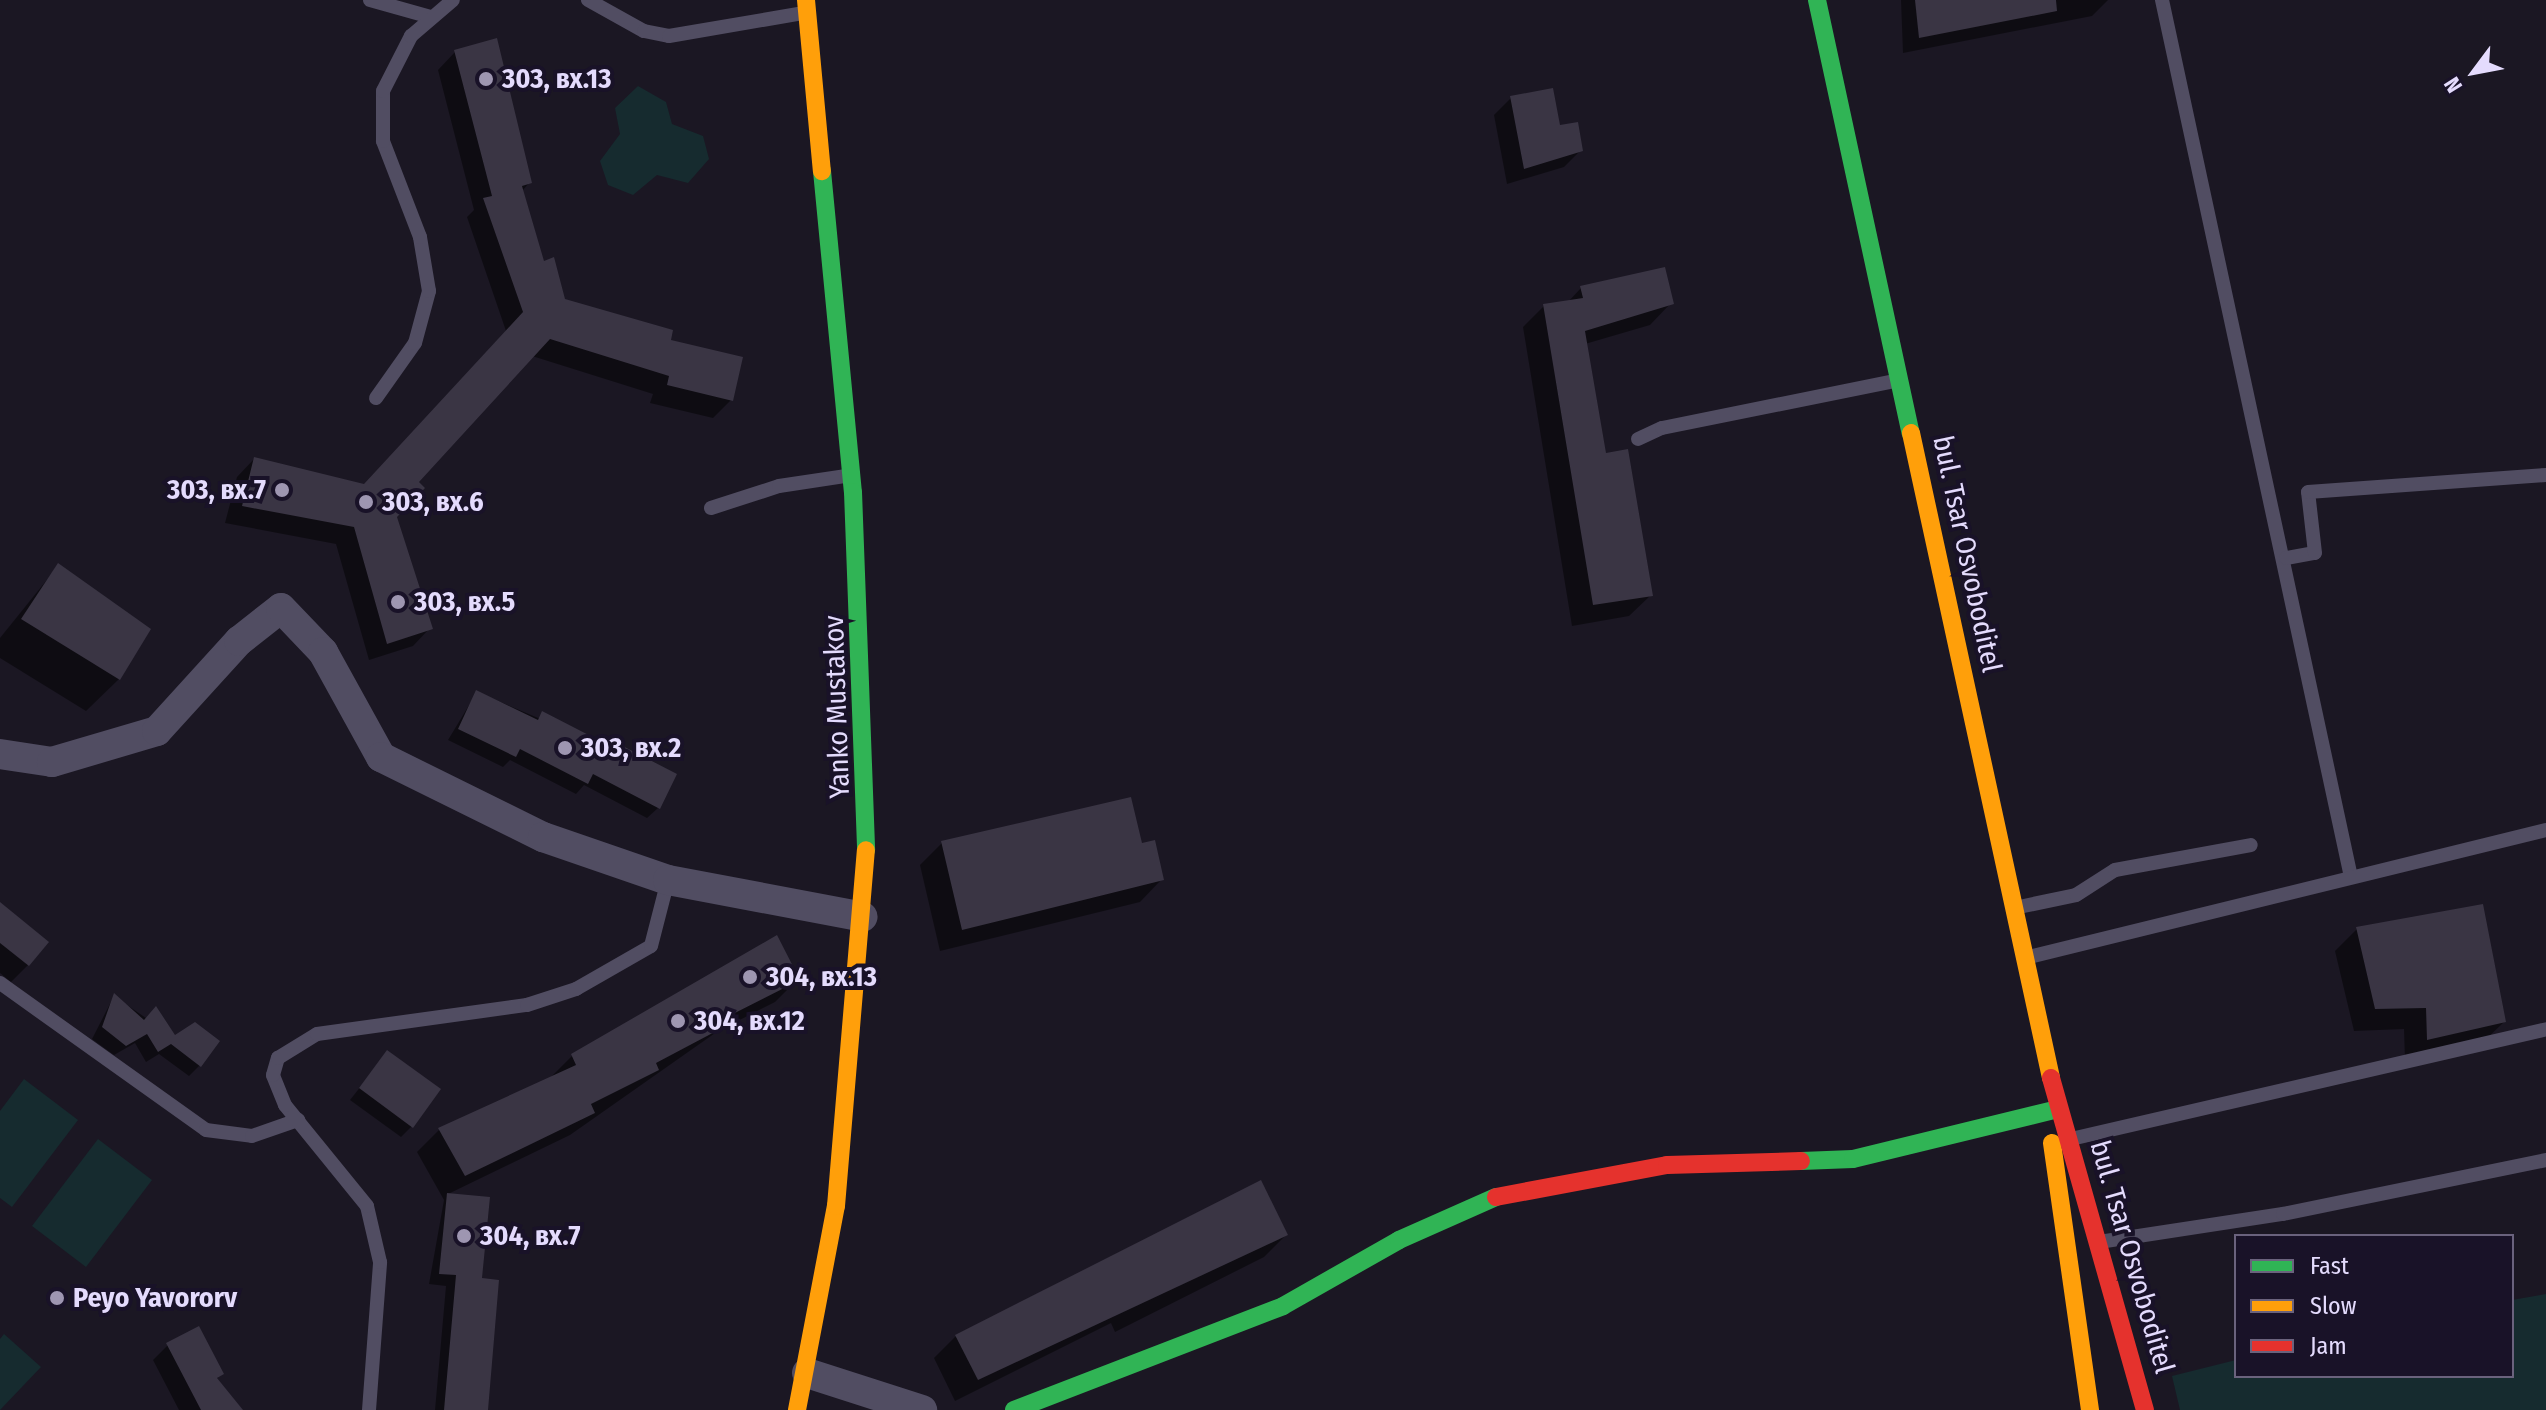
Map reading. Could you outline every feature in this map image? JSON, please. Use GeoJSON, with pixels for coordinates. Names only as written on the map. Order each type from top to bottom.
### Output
{"type":"FeatureCollection","features":[{"type":"Feature","properties":{"kind":"street","name":"bul. Tsar Osvoboditel"},"geometry":{"type":"LineString","coordinates":[[1817,0],[2059,1114],[2071,1139],[2145,1410]]}},
{"type":"Feature","properties":{"kind":"street","name":"Yanko Mustakov"},"geometry":{"type":"LineString","coordinates":[[797,1410],[807,1373],[836,1206],[863,917],[867,728],[852,475],[807,6]]}},
{"type":"Feature","properties":{"kind":"street"},"geometry":{"type":"LineString","coordinates":[[0,754],[52,762],[157,731],[239,641],[281,608],[323,652],[381,757],[543,837],[668,880],[863,917]]}},
{"type":"Feature","properties":{"kind":"street","name":"bul. Tsar Osvoboditel"},"geometry":{"type":"LineString","coordinates":[[2059,1114],[2050,1149],[2090,1410]]}},
{"type":"Feature","properties":{"kind":"street"},"geometry":{"type":"LineString","coordinates":[[1014,1410],[1283,1306],[1399,1240],[1498,1196],[1667,1165],[1853,1159],[2059,1114]]}},
{"type":"Feature","properties":{"kind":"street"},"geometry":{"type":"LineString","coordinates":[[807,1373],[922,1410]]}},
{"type":"Feature","properties":{"kind":"lane"},"geometry":{"type":"LineString","coordinates":[[370,0],[431,17]]}},
{"type":"Feature","properties":{"kind":"lane"},"geometry":{"type":"LineString","coordinates":[[376,398],[415,343],[429,291],[420,237],[388,161],[380,116],[390,68],[431,17],[453,0]]}},
{"type":"Feature","properties":{"kind":"lane"},"geometry":{"type":"LineString","coordinates":[[588,0],[644,31],[669,36],[807,6]]}},
{"type":"Feature","properties":{"kind":"lane"},"geometry":{"type":"LineString","coordinates":[[2162,0],[2286,558],[2351,877]]}},
{"type":"Feature","properties":{"kind":"lane"},"geometry":{"type":"LineString","coordinates":[[1638,439],[1662,428],[1900,380]]}},
{"type":"Feature","properties":{"kind":"lane"},"geometry":{"type":"LineString","coordinates":[[711,508],[779,486],[852,475]]}},
{"type":"Feature","properties":{"kind":"lane"},"geometry":{"type":"LineString","coordinates":[[2286,558],[2315,553],[2308,492],[2546,475]]}},
{"type":"Feature","properties":{"kind":"lane"},"geometry":{"type":"LineString","coordinates":[[2025,958],[2546,830]]}},
{"type":"Feature","properties":{"kind":"lane"},"geometry":{"type":"LineString","coordinates":[[2014,908],[2076,895],[2115,870],[2251,845]]}},
{"type":"Feature","properties":{"kind":"lane"},"geometry":{"type":"LineString","coordinates":[[369,1410],[380,1262],[367,1206],[298,1120],[273,1075],[278,1058],[296,1041],[527,1005],[576,989],[651,946],[664,919],[668,880]]}},
{"type":"Feature","properties":{"kind":"lane"},"geometry":{"type":"LineString","coordinates":[[0,983],[206,1130],[252,1136],[298,1120]]}},
{"type":"Feature","properties":{"kind":"lane"},"geometry":{"type":"LineString","coordinates":[[2071,1139],[2546,1029]]}},
{"type":"Feature","properties":{"kind":"lane"},"geometry":{"type":"LineString","coordinates":[[2099,1242],[2283,1214],[2546,1160]]}},
{"type":"Feature","properties":{"kind":"green space"},"geometry":{"type":"Polygon","coordinates":[[[638,86],[666,102],[672,124],[703,136],[709,159],[688,183],[657,175],[633,195],[608,185],[600,161],[620,134],[615,108],[638,86]]]}},
{"type":"Feature","properties":{"kind":"green space"},"geometry":{"type":"Polygon","coordinates":[[[24,1079],[78,1120],[12,1207],[0,1198],[0,1111],[24,1079]]]}},
{"type":"Feature","properties":{"kind":"green space"},"geometry":{"type":"Polygon","coordinates":[[[98,1139],[152,1180],[86,1267],[32,1226],[98,1139]]]}},
{"type":"Feature","properties":{"kind":"green space"},"geometry":{"type":"Polygon","coordinates":[[[2546,1294],[2546,1410],[2180,1410],[2172,1376],[2234,1360],[2234,1378],[2514,1378],[2514,1300],[2546,1294]]]}},
{"type":"Feature","properties":{"kind":"green space"},"geometry":{"type":"Polygon","coordinates":[[[4,1334],[41,1367],[0,1410],[0,1339],[4,1334]]]}},
{"type":"Feature","properties":{"kind":"building"},"geometry":{"type":"Polygon","coordinates":[[[1915,0],[2056,0],[2057,11],[1919,38],[1915,0]]]}},
{"type":"Feature","properties":{"kind":"building"},"geometry":{"type":"Polygon","coordinates":[[[497,38],[532,183],[522,186],[544,261],[554,257],[565,299],[673,330],[671,340],[743,357],[733,401],[667,385],[669,376],[550,339],[419,482],[425,488],[397,517],[433,629],[387,644],[354,527],[242,506],[254,457],[364,484],[523,312],[483,198],[492,196],[454,50],[497,38]]]}},
{"type":"Feature","properties":{"kind":"building"},"geometry":{"type":"Polygon","coordinates":[[[1553,88],[1560,125],[1578,122],[1583,151],[1524,169],[1510,96],[1553,88]]]}},
{"type":"Feature","properties":{"kind":"building"},"geometry":{"type":"Polygon","coordinates":[[[1665,267],[1674,304],[1585,331],[1606,453],[1628,449],[1653,596],[1593,605],[1543,304],[1583,298],[1580,286],[1665,267]]]}},
{"type":"Feature","properties":{"kind":"building"},"geometry":{"type":"Polygon","coordinates":[[[58,563],[151,629],[120,680],[21,619],[58,563]]]}},
{"type":"Feature","properties":{"kind":"building"},"geometry":{"type":"Polygon","coordinates":[[[476,690],[538,720],[542,711],[610,746],[613,741],[677,774],[660,809],[593,774],[588,784],[520,749],[516,757],[458,729],[476,690]]]}},
{"type":"Feature","properties":{"kind":"building"},"geometry":{"type":"Polygon","coordinates":[[[1131,797],[1142,843],[1155,840],[1164,880],[962,930],[941,841],[1131,797]]]}},
{"type":"Feature","properties":{"kind":"building"},"geometry":{"type":"Polygon","coordinates":[[[0,902],[49,942],[29,966],[0,943],[0,902]]]}},
{"type":"Feature","properties":{"kind":"building"},"geometry":{"type":"Polygon","coordinates":[[[2483,904],[2506,1022],[2427,1040],[2426,1008],[2375,1009],[2356,927],[2483,904]]]}},
{"type":"Feature","properties":{"kind":"building"},"geometry":{"type":"Polygon","coordinates":[[[777,935],[800,980],[721,1020],[724,1027],[656,1063],[659,1070],[591,1104],[595,1113],[465,1176],[438,1128],[576,1065],[571,1054],[777,935]]]}},
{"type":"Feature","properties":{"kind":"building"},"geometry":{"type":"Polygon","coordinates":[[[114,993],[144,1020],[156,1006],[175,1035],[195,1022],[220,1041],[201,1067],[171,1044],[158,1052],[147,1034],[126,1046],[102,1027],[114,993]]]}},
{"type":"Feature","properties":{"kind":"building"},"geometry":{"type":"Polygon","coordinates":[[[387,1050],[441,1089],[413,1128],[359,1088],[387,1050]]]}},
{"type":"Feature","properties":{"kind":"building"},"geometry":{"type":"Polygon","coordinates":[[[1261,1180],[1288,1235],[978,1380],[955,1335],[1261,1180]]]}},
{"type":"Feature","properties":{"kind":"building"},"geometry":{"type":"Polygon","coordinates":[[[447,1193],[490,1197],[482,1278],[499,1280],[488,1410],[444,1410],[456,1275],[439,1274],[447,1193]]]}},
{"type":"Feature","properties":{"kind":"building"},"geometry":{"type":"Polygon","coordinates":[[[199,1326],[224,1374],[217,1378],[243,1410],[201,1410],[166,1343],[199,1326]]]}},
{"type":"Feature","properties":{"kind":"traffic: fast"},"geometry":{"type":"LineString","coordinates":[[1817,0],[1911,433]]}},
{"type":"Feature","properties":{"kind":"traffic: fast"},"geometry":{"type":"LineString","coordinates":[[822,171],[853,492],[866,850]]}},
{"type":"Feature","properties":{"kind":"traffic: fast"},"geometry":{"type":"LineString","coordinates":[[1801,1161],[1853,1159],[2058,1109]]}},
{"type":"Feature","properties":{"kind":"traffic: fast"},"geometry":{"type":"LineString","coordinates":[[1014,1410],[1283,1306],[1399,1240],[1496,1197]]}},
{"type":"Feature","properties":{"kind":"traffic: slow"},"geometry":{"type":"LineString","coordinates":[[806,0],[822,171]]}},
{"type":"Feature","properties":{"kind":"traffic: slow"},"geometry":{"type":"LineString","coordinates":[[1911,433],[2051,1078]]}},
{"type":"Feature","properties":{"kind":"traffic: slow"},"geometry":{"type":"LineString","coordinates":[[797,1410],[836,1206],[866,850]]}},
{"type":"Feature","properties":{"kind":"traffic: slow"},"geometry":{"type":"LineString","coordinates":[[2052,1143],[2090,1410]]}},
{"type":"Feature","properties":{"kind":"traffic: jam"},"geometry":{"type":"LineString","coordinates":[[2051,1078],[2145,1410]]}},
{"type":"Feature","properties":{"kind":"traffic: jam"},"geometry":{"type":"LineString","coordinates":[[1496,1197],[1667,1165],[1801,1161]]}},
{"type":"Feature","properties":{"kind":"place","name":"303, вх.13"},"geometry":{"type":"Point","coordinates":[486,79]}},
{"type":"Feature","properties":{"kind":"place","name":"303, вх.7"},"geometry":{"type":"Point","coordinates":[282,490]}},
{"type":"Feature","properties":{"kind":"place","name":"303, вх.6"},"geometry":{"type":"Point","coordinates":[366,502]}},
{"type":"Feature","properties":{"kind":"place","name":"303, вх.5"},"geometry":{"type":"Point","coordinates":[398,602]}},
{"type":"Feature","properties":{"kind":"place","name":"303, вх.2"},"geometry":{"type":"Point","coordinates":[565,748]}},
{"type":"Feature","properties":{"kind":"place","name":"304, вх.13"},"geometry":{"type":"Point","coordinates":[750,977]}},
{"type":"Feature","properties":{"kind":"place","name":"304, вх.12"},"geometry":{"type":"Point","coordinates":[678,1021]}},
{"type":"Feature","properties":{"kind":"place","name":"304, вх.7"},"geometry":{"type":"Point","coordinates":[464,1236]}},
{"type":"Feature","properties":{"kind":"place","name":"Peyo Yavororv"},"geometry":{"type":"Point","coordinates":[57,1298]}}]}
